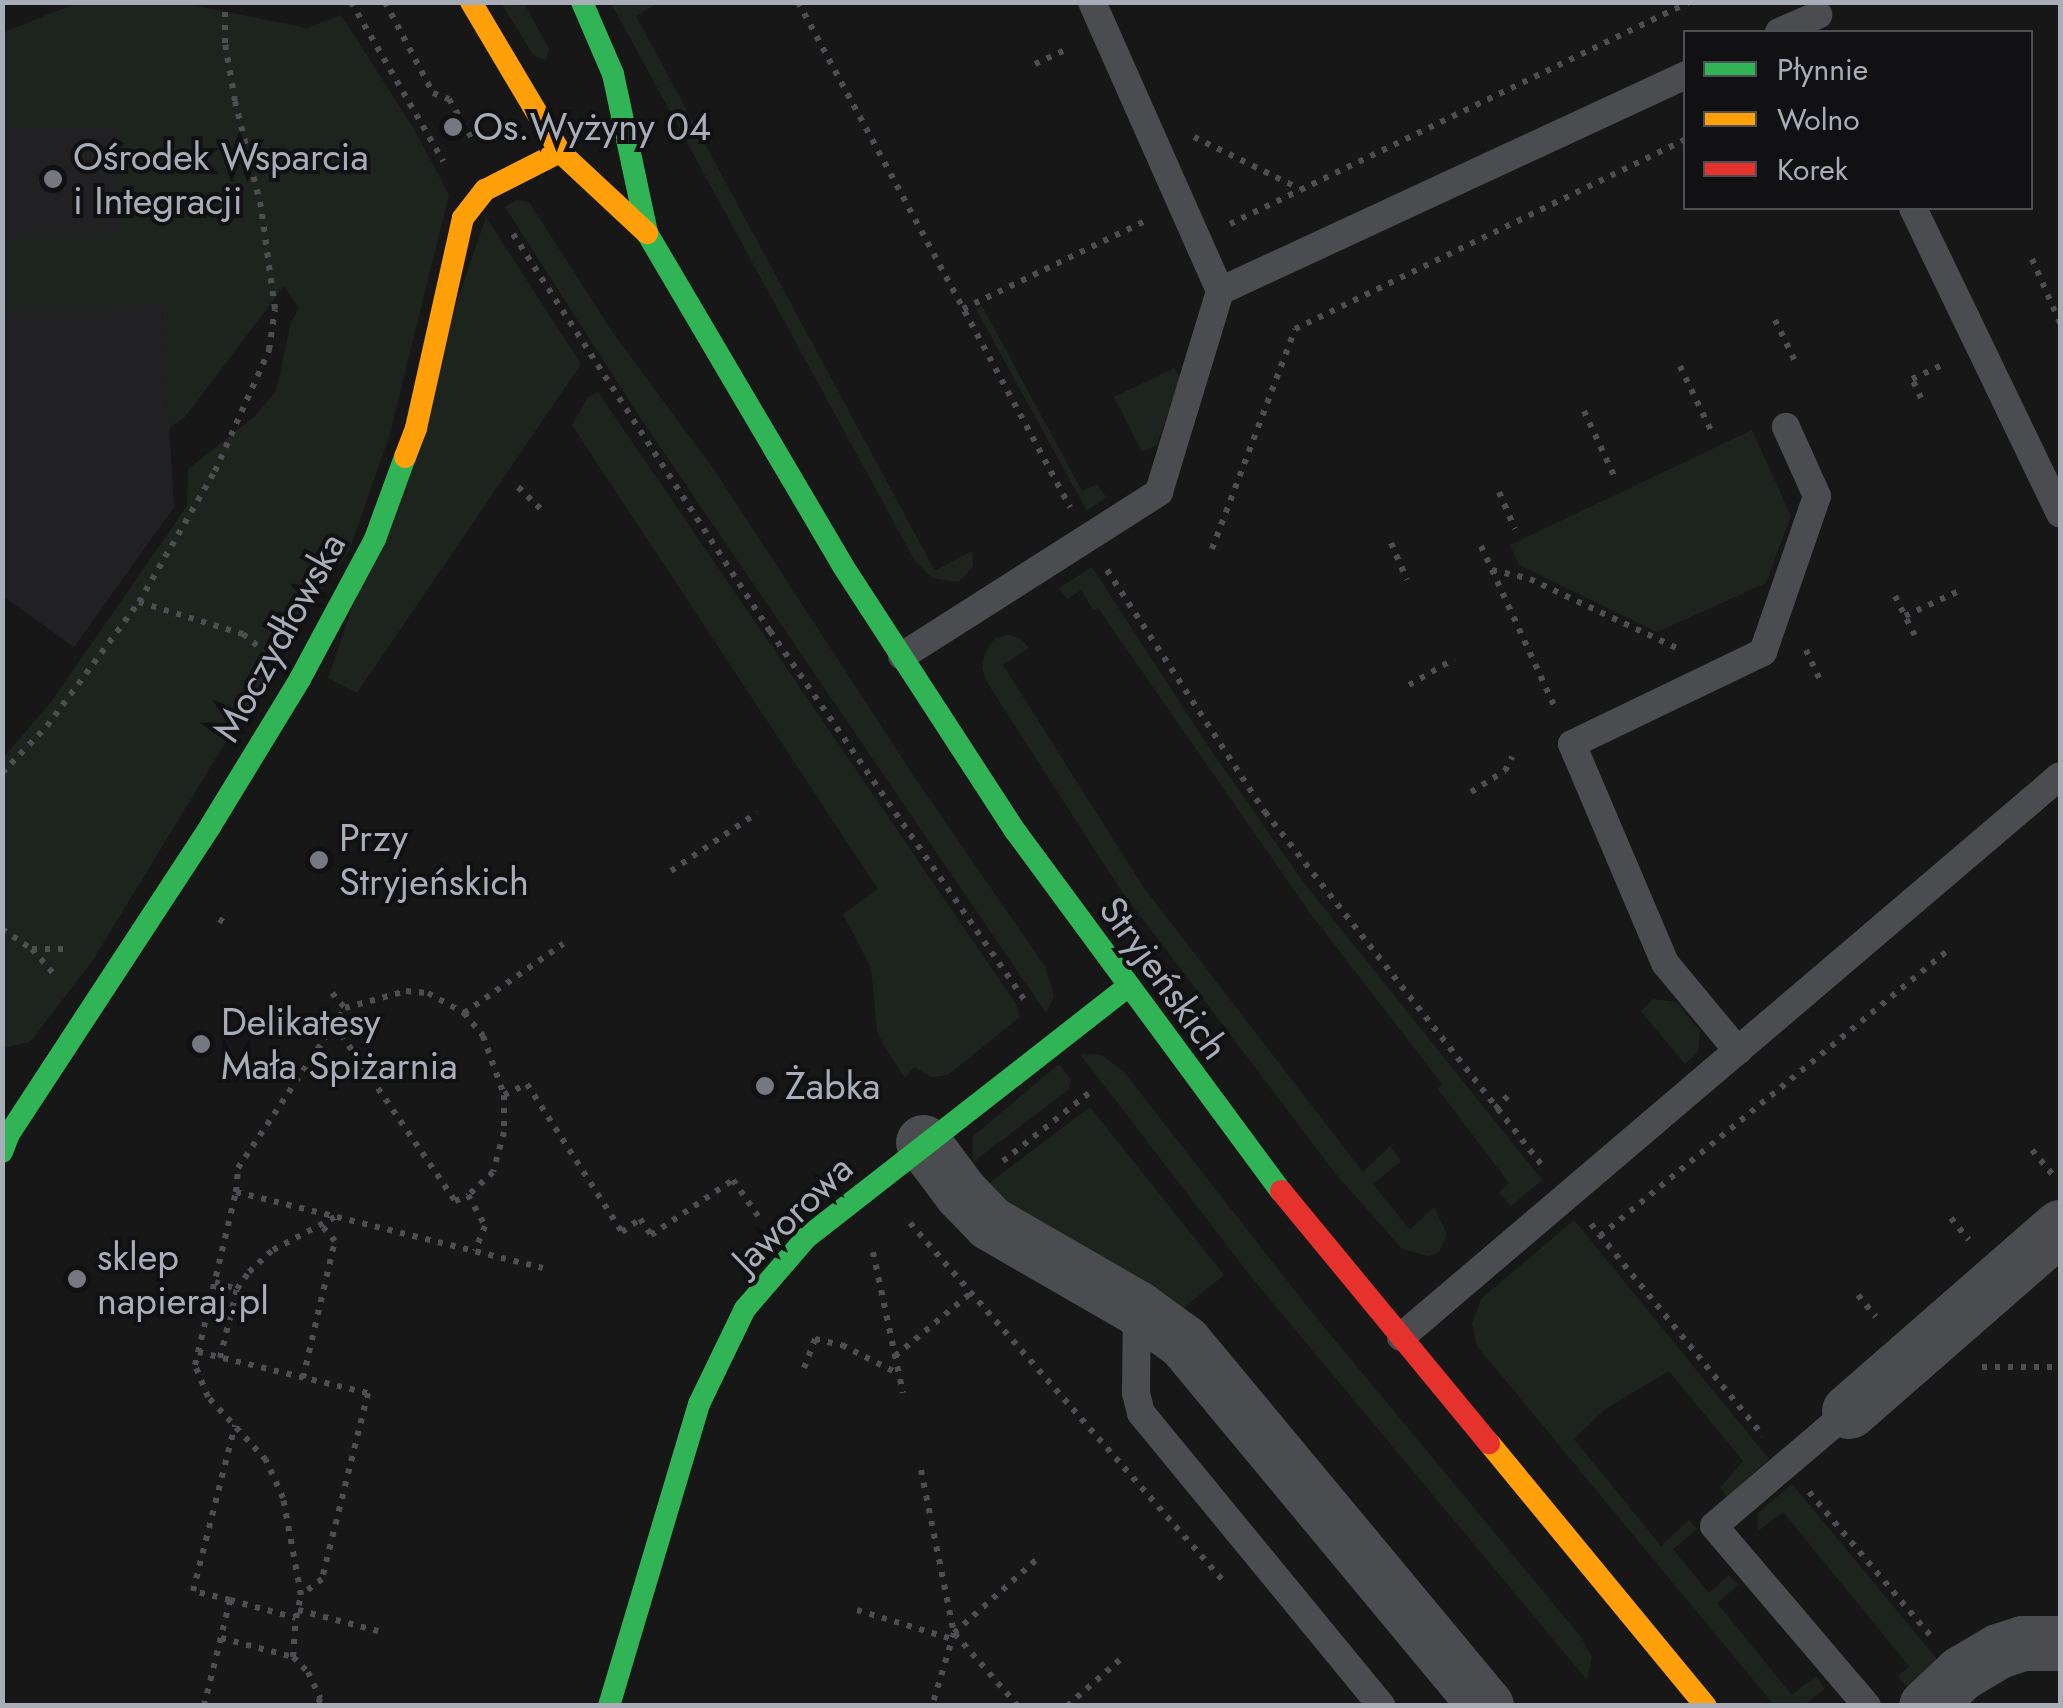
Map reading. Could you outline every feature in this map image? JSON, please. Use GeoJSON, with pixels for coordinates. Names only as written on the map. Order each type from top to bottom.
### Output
{"type":"FeatureCollection","features":[{"type":"Feature","properties":{"kind":"street","name":"Stryjeńskich"},"geometry":{"type":"LineString","coordinates":[[471,2],[560,152],[647,233],[768,444],[902,656],[1016,832],[1126,988],[1270,1177],[1706,1706]]}},
{"type":"Feature","properties":{"kind":"street","name":"Stryjeńskich"},"geometry":{"type":"LineString","coordinates":[[582,2],[610,63],[647,233]]}},
{"type":"Feature","properties":{"kind":"street"},"geometry":{"type":"LineString","coordinates":[[480,194],[560,152]]}},
{"type":"Feature","properties":{"kind":"street","name":"Moczydłowska"},"geometry":{"type":"LineString","coordinates":[[4,1139],[212,826],[300,679],[389,505],[416,428],[454,250],[480,194]]}},
{"type":"Feature","properties":{"kind":"street","name":"Jaworowa"},"geometry":{"type":"LineString","coordinates":[[609,1706],[670,1489],[699,1404],[738,1320],[806,1238],[923,1142],[1126,988]]}},
{"type":"Feature","properties":{"kind":"street"},"geometry":{"type":"LineString","coordinates":[[923,1142],[990,1222],[1137,1308],[1184,1342],[1486,1706]]}},
{"type":"Feature","properties":{"kind":"street"},"geometry":{"type":"LineString","coordinates":[[1849,1411],[2060,1227]]}},
{"type":"Feature","properties":{"kind":"street"},"geometry":{"type":"LineString","coordinates":[[1926,1706],[1961,1673],[1998,1651],[2023,1642],[2060,1642]]}},
{"type":"Feature","properties":{"kind":"lane"},"geometry":{"type":"LineString","coordinates":[[902,656],[1159,492],[1220,292],[1092,2]]}},
{"type":"Feature","properties":{"kind":"lane"},"geometry":{"type":"LineString","coordinates":[[1784,30],[1820,17]]}},
{"type":"Feature","properties":{"kind":"lane"},"geometry":{"type":"LineString","coordinates":[[1220,292],[1683,76]]}},
{"type":"Feature","properties":{"kind":"lane"},"geometry":{"type":"LineString","coordinates":[[1914,210],[2060,513]]}},
{"type":"Feature","properties":{"kind":"lane"},"geometry":{"type":"LineString","coordinates":[[1738,1051],[1665,962],[1572,744],[1763,652],[1817,496],[1786,427]]}},
{"type":"Feature","properties":{"kind":"lane"},"geometry":{"type":"LineString","coordinates":[[1401,1336],[2060,776]]}},
{"type":"Feature","properties":{"kind":"lane"},"geometry":{"type":"LineString","coordinates":[[1137,1308],[1136,1393],[1141,1413],[1382,1706]]}},
{"type":"Feature","properties":{"kind":"lane"},"geometry":{"type":"LineString","coordinates":[[1849,1411],[1714,1526],[1866,1706]]}},
{"type":"Feature","properties":{"kind":"path"},"geometry":{"type":"LineString","coordinates":[[2,773],[47,726],[139,602],[214,471],[269,350],[275,309],[262,207],[225,43],[224,2]]}},
{"type":"Feature","properties":{"kind":"path"},"geometry":{"type":"LineString","coordinates":[[352,2],[459,188],[480,194]]}},
{"type":"Feature","properties":{"kind":"path"},"geometry":{"type":"LineString","coordinates":[[386,2],[433,93],[449,98],[474,142],[469,161],[480,194],[770,631],[1036,1017]]}},
{"type":"Feature","properties":{"kind":"path"},"geometry":{"type":"LineString","coordinates":[[798,2],[1074,514]]}},
{"type":"Feature","properties":{"kind":"path"},"geometry":{"type":"LineString","coordinates":[[1198,240],[1690,2]]}},
{"type":"Feature","properties":{"kind":"path"},"geometry":{"type":"LineString","coordinates":[[1143,112],[1301,190]]}},
{"type":"Feature","properties":{"kind":"path"},"geometry":{"type":"LineString","coordinates":[[1212,549],[1295,329],[1683,140]]}},
{"type":"Feature","properties":{"kind":"path"},"geometry":{"type":"LineString","coordinates":[[963,309],[1181,204]]}},
{"type":"Feature","properties":{"kind":"path"},"geometry":{"type":"LineString","coordinates":[[2032,260],[2060,324]]}},
{"type":"Feature","properties":{"kind":"path"},"geometry":{"type":"LineString","coordinates":[[1775,320],[1795,361]]}},
{"type":"Feature","properties":{"kind":"path"},"geometry":{"type":"LineString","coordinates":[[1680,366],[1713,435]]}},
{"type":"Feature","properties":{"kind":"path"},"geometry":{"type":"LineString","coordinates":[[1921,398],[1912,379],[1930,371]]}},
{"type":"Feature","properties":{"kind":"path"},"geometry":{"type":"LineString","coordinates":[[1584,411],[1616,480]]}},
{"type":"Feature","properties":{"kind":"path"},"geometry":{"type":"LineString","coordinates":[[518,488],[546,514]]}},
{"type":"Feature","properties":{"kind":"path"},"geometry":{"type":"LineString","coordinates":[[1499,492],[1516,528]]}},
{"type":"Feature","properties":{"kind":"path"},"geometry":{"type":"LineString","coordinates":[[1391,543],[1407,580]]}},
{"type":"Feature","properties":{"kind":"path"},"geometry":{"type":"LineString","coordinates":[[1481,546],[1572,744]]}},
{"type":"Feature","properties":{"kind":"path"},"geometry":{"type":"LineString","coordinates":[[1104,564],[1264,812],[1549,1174]]}},
{"type":"Feature","properties":{"kind":"path"},"geometry":{"type":"LineString","coordinates":[[1492,570],[1546,586],[1695,656],[1718,675]]}},
{"type":"Feature","properties":{"kind":"path"},"geometry":{"type":"LineString","coordinates":[[1905,616],[1959,591]]}},
{"type":"Feature","properties":{"kind":"path"},"geometry":{"type":"LineString","coordinates":[[1894,596],[1916,638]]}},
{"type":"Feature","properties":{"kind":"path"},"geometry":{"type":"LineString","coordinates":[[139,602],[243,634],[300,679]]}},
{"type":"Feature","properties":{"kind":"path"},"geometry":{"type":"LineString","coordinates":[[1801,640],[1822,684]]}},
{"type":"Feature","properties":{"kind":"path"},"geometry":{"type":"LineString","coordinates":[[1409,685],[1454,659]]}},
{"type":"Feature","properties":{"kind":"path"},"geometry":{"type":"LineString","coordinates":[[1470,792],[1506,770],[1512,756]]}},
{"type":"Feature","properties":{"kind":"path"},"geometry":{"type":"LineString","coordinates":[[672,872],[757,813]]}},
{"type":"Feature","properties":{"kind":"path"},"geometry":{"type":"LineString","coordinates":[[219,919],[228,925]]}},
{"type":"Feature","properties":{"kind":"path"},"geometry":{"type":"LineString","coordinates":[[2,929],[32,950],[92,1008]]}},
{"type":"Feature","properties":{"kind":"path"},"geometry":{"type":"LineString","coordinates":[[464,1012],[563,944]]}},
{"type":"Feature","properties":{"kind":"path"},"geometry":{"type":"LineString","coordinates":[[1600,1236],[1950,948]]}},
{"type":"Feature","properties":{"kind":"path"},"geometry":{"type":"LineString","coordinates":[[293,1656],[301,1595],[283,1498],[266,1460],[208,1397],[195,1364],[236,1192],[238,1168],[334,1024],[345,1008],[406,991],[428,993],[464,1012],[494,1058],[504,1094],[504,1132],[493,1172],[468,1196],[455,1201],[334,1024]]}},
{"type":"Feature","properties":{"kind":"path"},"geometry":{"type":"LineString","coordinates":[[332,993],[345,1008]]}},
{"type":"Feature","properties":{"kind":"path"},"geometry":{"type":"LineString","coordinates":[[504,1094],[526,1084],[622,1232],[640,1219],[651,1235],[733,1180],[768,1230]]}},
{"type":"Feature","properties":{"kind":"path"},"geometry":{"type":"LineString","coordinates":[[993,1169],[1093,1090]]}},
{"type":"Feature","properties":{"kind":"path"},"geometry":{"type":"LineString","coordinates":[[1495,1108],[1510,1094]]}},
{"type":"Feature","properties":{"kind":"path"},"geometry":{"type":"LineString","coordinates":[[2032,1150],[2060,1184]]}},
{"type":"Feature","properties":{"kind":"path"},"geometry":{"type":"LineString","coordinates":[[236,1192],[543,1268]]}},
{"type":"Feature","properties":{"kind":"path"},"geometry":{"type":"LineString","coordinates":[[468,1196],[485,1226],[474,1251]]}},
{"type":"Feature","properties":{"kind":"path"},"geometry":{"type":"LineString","coordinates":[[1584,1215],[1776,1452]]}},
{"type":"Feature","properties":{"kind":"path"},"geometry":{"type":"LineString","coordinates":[[220,1358],[237,1289],[273,1250],[336,1217]]}},
{"type":"Feature","properties":{"kind":"path"},"geometry":{"type":"LineString","coordinates":[[910,1222],[1230,1588]]}},
{"type":"Feature","properties":{"kind":"path"},"geometry":{"type":"LineString","coordinates":[[303,1378],[335,1240],[321,1225]]}},
{"type":"Feature","properties":{"kind":"path"},"geometry":{"type":"LineString","coordinates":[[871,1240],[902,1393]]}},
{"type":"Feature","properties":{"kind":"path"},"geometry":{"type":"LineString","coordinates":[[214,1282],[237,1289]]}},
{"type":"Feature","properties":{"kind":"path"},"geometry":{"type":"LineString","coordinates":[[894,1356],[971,1293]]}},
{"type":"Feature","properties":{"kind":"path"},"geometry":{"type":"LineString","coordinates":[[804,1368],[815,1339],[842,1345],[898,1374]]}},
{"type":"Feature","properties":{"kind":"path"},"geometry":{"type":"LineString","coordinates":[[197,1352],[368,1393],[322,1580],[301,1595]]}},
{"type":"Feature","properties":{"kind":"path"},"geometry":{"type":"LineString","coordinates":[[235,1425],[193,1591],[378,1631]]}},
{"type":"Feature","properties":{"kind":"path"},"geometry":{"type":"LineString","coordinates":[[921,1470],[952,1636],[932,1706]]}},
{"type":"Feature","properties":{"kind":"path"},"geometry":{"type":"LineString","coordinates":[[1800,1480],[1935,1641]]}},
{"type":"Feature","properties":{"kind":"path"},"geometry":{"type":"LineString","coordinates":[[952,1636],[1037,1559]]}},
{"type":"Feature","properties":{"kind":"path"},"geometry":{"type":"LineString","coordinates":[[204,1706],[230,1600]]}},
{"type":"Feature","properties":{"kind":"path"},"geometry":{"type":"LineString","coordinates":[[857,1610],[952,1636],[1018,1706]]}},
{"type":"Feature","properties":{"kind":"path"},"geometry":{"type":"LineString","coordinates":[[221,1638],[293,1656],[308,1672],[320,1698],[318,1706]]}},
{"type":"Feature","properties":{"kind":"path"},"geometry":{"type":"LineString","coordinates":[[1066,1706],[1123,1656]]}},
{"type":"Feature","properties":{"kind":"shaded area"},"geometry":{"type":"Polygon","coordinates":[[[77,3],[179,3],[162,305],[174,507],[74,647],[3,596],[3,33],[77,3]]]}},
{"type":"Feature","properties":{"kind":"shaded area"},"geometry":{"type":"Polygon","coordinates":[[[77,3],[182,3],[307,28],[341,15],[414,129],[449,195],[389,437],[349,551],[286,643],[93,960],[30,1042],[3,1048],[3,758],[51,702],[187,506],[188,469],[254,417],[276,391],[291,322],[299,308],[284,286],[185,417],[169,428],[162,305],[3,311],[2,239],[120,232],[114,126],[3,129],[3,33],[77,3]]]}},
{"type":"Feature","properties":{"kind":"shaded area"},"geometry":{"type":"Polygon","coordinates":[[[501,3],[524,3],[549,49],[546,60],[534,56],[501,3]]]}},
{"type":"Feature","properties":{"kind":"shaded area"},"geometry":{"type":"Polygon","coordinates":[[[611,3],[658,3],[636,16],[935,571],[972,551],[973,566],[959,582],[932,578],[915,561],[611,3]]]}},
{"type":"Feature","properties":{"kind":"shaded area"},"geometry":{"type":"Polygon","coordinates":[[[517,200],[529,202],[613,333],[715,471],[919,784],[1046,968],[1054,996],[1046,1013],[641,419],[505,207],[517,200]]]}},
{"type":"Feature","properties":{"kind":"shaded area"},"geometry":{"type":"Polygon","coordinates":[[[486,217],[581,364],[357,693],[328,678],[486,217]]]}},
{"type":"Feature","properties":{"kind":"shaded area"},"geometry":{"type":"Polygon","coordinates":[[[982,306],[1082,491],[1097,484],[1106,497],[1087,511],[976,309],[982,306]]]}},
{"type":"Feature","properties":{"kind":"shaded area"},"geometry":{"type":"Polygon","coordinates":[[[1174,368],[1180,378],[1157,445],[1142,452],[1114,397],[1174,368]]]}},
{"type":"Feature","properties":{"kind":"shaded area"},"geometry":{"type":"Polygon","coordinates":[[[598,392],[1016,1004],[1020,1017],[948,1075],[931,1077],[914,1067],[905,1078],[883,1044],[877,1030],[871,968],[843,914],[878,889],[572,425],[588,397],[598,392]]]}},
{"type":"Feature","properties":{"kind":"shaded area"},"geometry":{"type":"Polygon","coordinates":[[[1752,430],[1791,516],[1766,583],[1657,632],[1519,565],[1510,545],[1752,430]]]}},
{"type":"Feature","properties":{"kind":"shaded area"},"geometry":{"type":"Polygon","coordinates":[[[1092,567],[1210,749],[1304,883],[1542,1180],[1511,1206],[1499,1192],[1509,1183],[1438,1089],[1442,1084],[1310,913],[1098,608],[1093,610],[1081,590],[1067,599],[1059,588],[1092,567]]]}},
{"type":"Feature","properties":{"kind":"shaded area"},"geometry":{"type":"Polygon","coordinates":[[[995,638],[1020,638],[1029,648],[1003,665],[1144,888],[1363,1172],[1390,1146],[1401,1161],[1373,1184],[1410,1230],[1434,1207],[1447,1234],[1439,1252],[1428,1256],[1402,1249],[1335,1173],[1120,889],[988,684],[982,669],[985,653],[995,638]]]}},
{"type":"Feature","properties":{"kind":"shaded area"},"geometry":{"type":"Polygon","coordinates":[[[1653,999],[1677,1002],[1700,1031],[1698,1052],[1685,1064],[1641,1011],[1653,999]]]}},
{"type":"Feature","properties":{"kind":"shaded area"},"geometry":{"type":"Polygon","coordinates":[[[1080,1054],[1102,1055],[1124,1072],[1310,1310],[1581,1637],[1592,1657],[1587,1680],[1252,1278],[1080,1054]]]}},
{"type":"Feature","properties":{"kind":"shaded area"},"geometry":{"type":"Polygon","coordinates":[[[1059,1064],[1071,1080],[1068,1090],[973,1162],[972,1137],[1059,1064]]]}},
{"type":"Feature","properties":{"kind":"shaded area"},"geometry":{"type":"Polygon","coordinates":[[[1090,1107],[1224,1275],[1181,1310],[984,1187],[1090,1107]]]}},
{"type":"Feature","properties":{"kind":"shaded area"},"geometry":{"type":"Polygon","coordinates":[[[1574,1220],[1769,1459],[1727,1497],[1720,1488],[1743,1461],[1669,1371],[1605,1409],[1574,1439],[1661,1546],[1689,1520],[1697,1529],[1673,1549],[1709,1593],[1729,1575],[1738,1585],[1717,1603],[1792,1695],[1816,1676],[1825,1689],[1804,1705],[1774,1705],[1477,1346],[1472,1324],[1481,1299],[1574,1220]]]}},
{"type":"Feature","properties":{"kind":"shaded area"},"geometry":{"type":"Polygon","coordinates":[[[1792,1484],[1941,1664],[1910,1691],[1898,1676],[1909,1666],[1783,1512],[1758,1531],[1758,1513],[1792,1484]]]}},
{"type":"Feature","properties":{"kind":"traffic: fast"},"geometry":{"type":"LineString","coordinates":[[582,2],[613,74],[647,233],[843,566],[1016,832],[1281,1191]]}},
{"type":"Feature","properties":{"kind":"traffic: fast"},"geometry":{"type":"LineString","coordinates":[[2,1152],[9,1134],[211,825],[300,679],[375,539],[405,457]]}},
{"type":"Feature","properties":{"kind":"traffic: fast"},"geometry":{"type":"LineString","coordinates":[[609,1706],[699,1404],[745,1309],[806,1238],[1126,988]]}},
{"type":"Feature","properties":{"kind":"traffic: slow"},"geometry":{"type":"LineString","coordinates":[[471,2],[560,152],[647,233]]}},
{"type":"Feature","properties":{"kind":"traffic: slow"},"geometry":{"type":"LineString","coordinates":[[405,457],[416,428],[463,218],[485,190],[560,152]]}},
{"type":"Feature","properties":{"kind":"traffic: slow"},"geometry":{"type":"LineString","coordinates":[[1489,1443],[1706,1706]]}},
{"type":"Feature","properties":{"kind":"traffic: jam"},"geometry":{"type":"LineString","coordinates":[[1281,1191],[1489,1443]]}},
{"type":"Feature","properties":{"kind":"place","name":"Os.Wyżyny 04"},"geometry":{"type":"Point","coordinates":[453,127]}},
{"type":"Feature","properties":{"kind":"place","name":"Ośrodek Wsparcia i Integracji"},"geometry":{"type":"Point","coordinates":[53,179]}},
{"type":"Feature","properties":{"kind":"place","name":"Przy Stryjeńskich"},"geometry":{"type":"Point","coordinates":[319,860]}},
{"type":"Feature","properties":{"kind":"place","name":"Delikatesy Mała Spiżarnia"},"geometry":{"type":"Point","coordinates":[201,1044]}},
{"type":"Feature","properties":{"kind":"place","name":"Żabka"},"geometry":{"type":"Point","coordinates":[765,1086]}},
{"type":"Feature","properties":{"kind":"place","name":"sklep napieraj.pl"},"geometry":{"type":"Point","coordinates":[77,1279]}}]}
